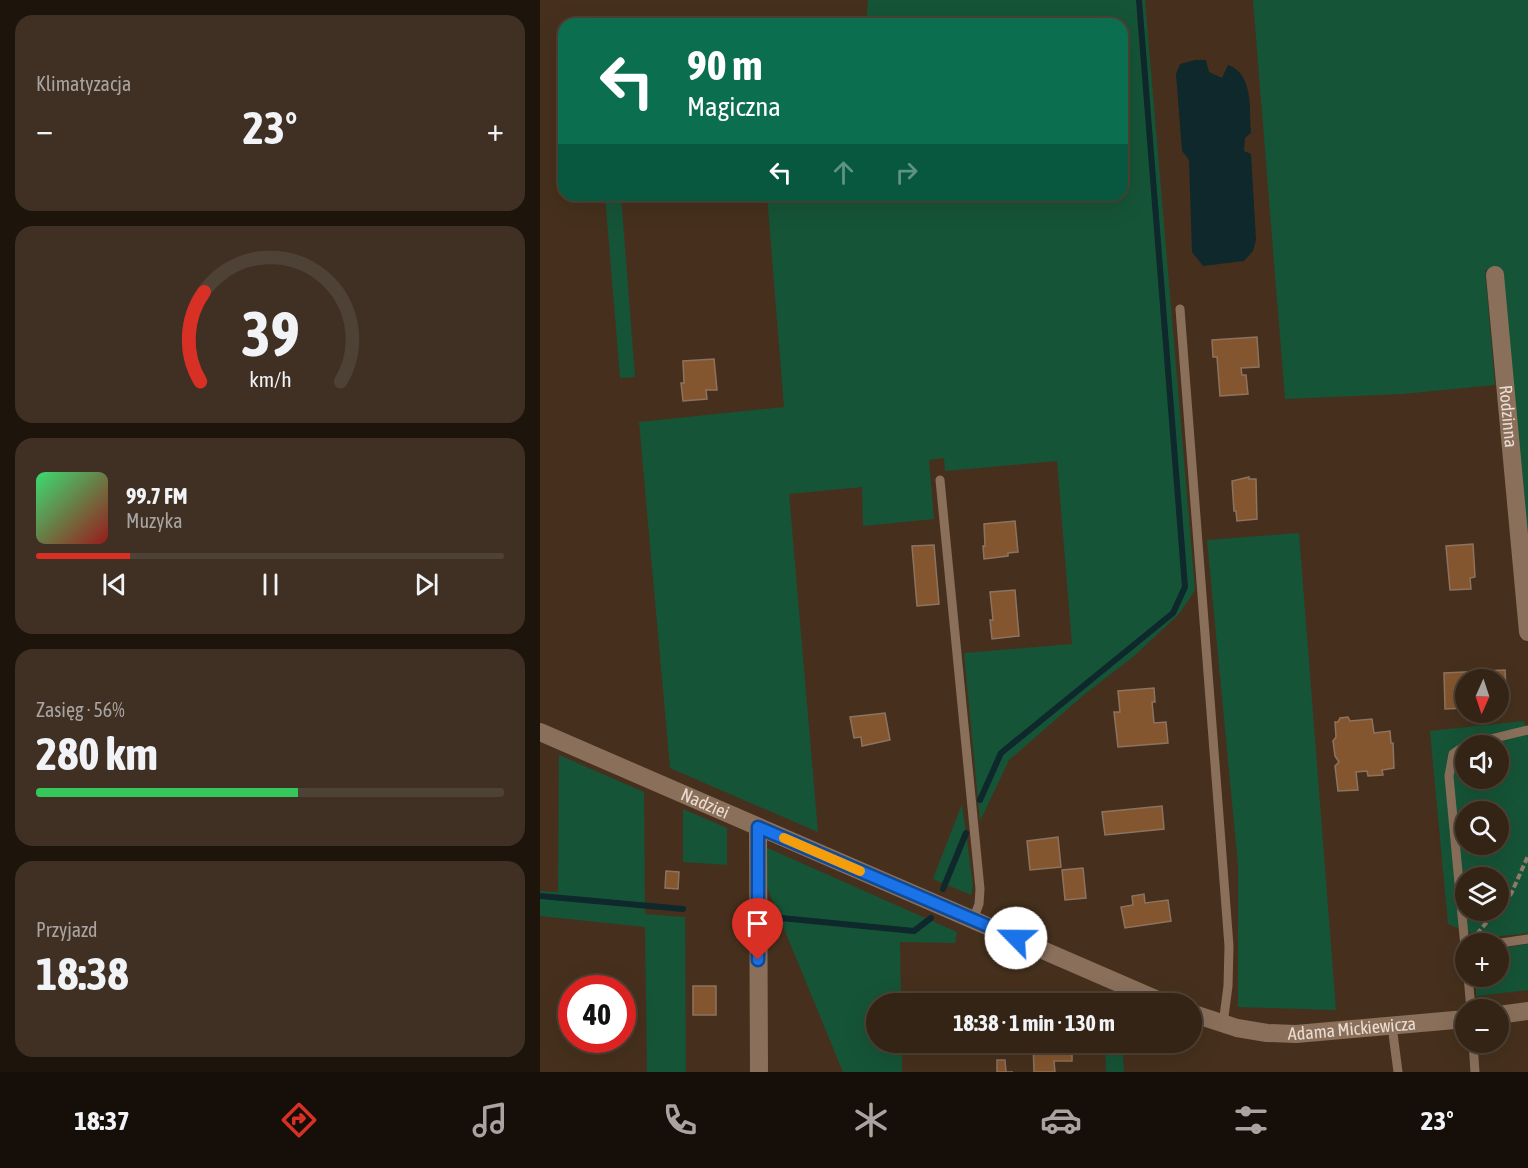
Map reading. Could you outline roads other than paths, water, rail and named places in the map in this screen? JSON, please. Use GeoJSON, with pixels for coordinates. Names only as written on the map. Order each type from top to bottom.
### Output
{"type":"FeatureCollection","features":[{"type":"Feature","properties":{"kind":"street","name":"Rodzinna"},"geometry":{"type":"LineString","coordinates":[[1495,274],[1528,632]]}},
{"type":"Feature","properties":{"kind":"street","name":"Nadziei"},"geometry":{"type":"LineString","coordinates":[[540,732],[1142,993]]}},
{"type":"Feature","properties":{"kind":"street"},"geometry":{"type":"LineString","coordinates":[[758,827],[759,1072]]}},
{"type":"Feature","properties":{"kind":"street"},"geometry":{"type":"LineString","coordinates":[[1509,1014],[1528,1011]]}},
{"type":"Feature","properties":{"kind":"street"},"geometry":{"type":"LineString","coordinates":[[1202,1017],[1230,1026]]}},
{"type":"Feature","properties":{"kind":"street","name":"Adama Mickiewicza"},"geometry":{"type":"LineString","coordinates":[[1230,1026],[1267,1033],[1296,1034],[1455,1020]]}},
{"type":"Feature","properties":{"kind":"lane"},"geometry":{"type":"LineString","coordinates":[[1180,309],[1229,946],[1230,1026]]}},
{"type":"Feature","properties":{"kind":"lane"},"geometry":{"type":"LineString","coordinates":[[940,480],[980,889],[979,904],[973,920]]}},
{"type":"Feature","properties":{"kind":"lane"},"geometry":{"type":"LineString","coordinates":[[1464,933],[1449,776],[1453,754],[1466,745],[1528,730]]}},
{"type":"Feature","properties":{"kind":"lane"},"geometry":{"type":"LineString","coordinates":[[1509,942],[1528,939]]}},
{"type":"Feature","properties":{"kind":"lane"},"geometry":{"type":"LineString","coordinates":[[1392,1026],[1398,1072]]}},
{"type":"Feature","properties":{"kind":"lane"},"geometry":{"type":"LineString","coordinates":[[1474,1053],[1475,1072]]}},
{"type":"Feature","properties":{"kind":"water"},"geometry":{"type":"Polygon","coordinates":[[[1206,60],[1209,72],[1222,78],[1228,65],[1242,76],[1246,84],[1250,103],[1251,133],[1245,138],[1244,151],[1251,154],[1256,240],[1253,251],[1244,261],[1203,266],[1192,252],[1189,160],[1182,151],[1176,74],[1180,64],[1206,60]]]}},
{"type":"Feature","properties":{"kind":"waterway"},"geometry":{"type":"LineString","coordinates":[[980,800],[1001,753],[1173,613],[1185,587],[1139,0]]}},
{"type":"Feature","properties":{"kind":"waterway"},"geometry":{"type":"LineString","coordinates":[[943,889],[966,833]]}},
{"type":"Feature","properties":{"kind":"waterway"},"geometry":{"type":"LineString","coordinates":[[540,896],[683,909]]}},
{"type":"Feature","properties":{"kind":"waterway"},"geometry":{"type":"LineString","coordinates":[[771,917],[914,931],[931,918]]}}]}
